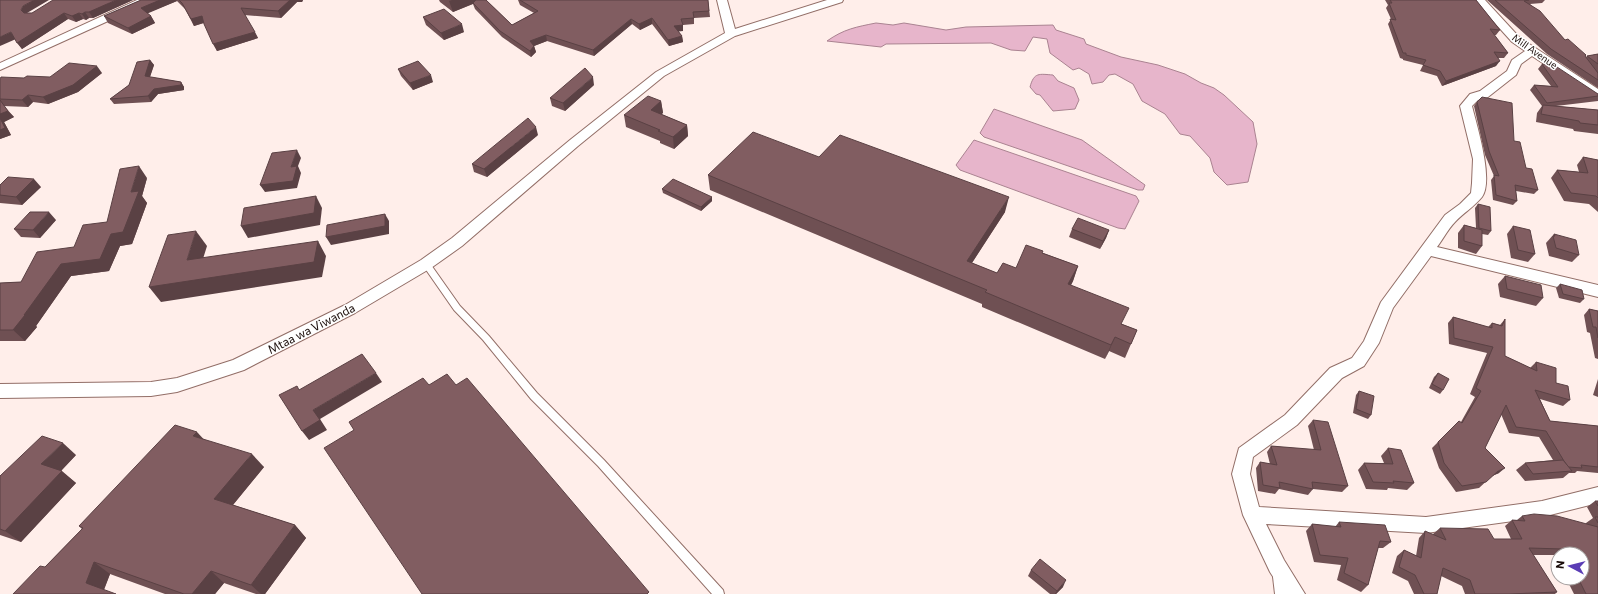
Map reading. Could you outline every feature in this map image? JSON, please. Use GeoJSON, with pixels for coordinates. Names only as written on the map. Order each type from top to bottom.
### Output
{"type":"FeatureCollection","features":[{"type":"Feature","properties":{"kind":"street"},"geometry":{"type":"LineString","coordinates":[[0,67],[146,0]]}},
{"type":"Feature","properties":{"kind":"street"},"geometry":{"type":"LineString","coordinates":[[722,0],[731,34]]}},
{"type":"Feature","properties":{"kind":"street","name":"Mtaa wa Viwanda"},"geometry":{"type":"LineString","coordinates":[[0,391],[151,389],[177,385],[238,365],[350,309],[426,264],[457,242],[574,143],[660,74],[731,34],[838,0]]}},
{"type":"Feature","properties":{"kind":"street","name":"Mill Avenue"},"geometry":{"type":"LineString","coordinates":[[1479,0],[1512,37],[1598,94]]}},
{"type":"Feature","properties":{"kind":"street"},"geometry":{"type":"LineString","coordinates":[[1295,594],[1277,566],[1252,515],[1241,474],[1245,453],[1261,440],[1291,420],[1323,384],[1336,373],[1358,362],[1371,343],[1386,306],[1450,218],[1465,207],[1477,194],[1479,183],[1479,159],[1466,106],[1474,98],[1484,94],[1512,73],[1516,62],[1533,50]]}},
{"type":"Feature","properties":{"kind":"street"},"geometry":{"type":"LineString","coordinates":[[1428,250],[1598,291]]}},
{"type":"Feature","properties":{"kind":"street"},"geometry":{"type":"LineString","coordinates":[[1252,515],[1426,525],[1542,510],[1598,495]]}},
{"type":"Feature","properties":{"kind":"lane"},"geometry":{"type":"LineString","coordinates":[[426,264],[457,308],[486,338],[534,396],[601,463],[719,594]]}},
{"type":"Feature","properties":{"kind":"lane"},"geometry":{"type":"LineString","coordinates":[[1277,566],[1280,594]]}},
{"type":"Feature","properties":{"kind":"shaded area"},"geometry":{"type":"Polygon","coordinates":[[[876,23],[893,25],[904,23],[946,30],[966,27],[1053,25],[1056,30],[1084,39],[1086,44],[1121,57],[1158,65],[1185,74],[1214,88],[1224,95],[1253,122],[1257,144],[1248,182],[1227,185],[1214,172],[1210,158],[1190,136],[1180,134],[1165,114],[1142,101],[1133,84],[1115,74],[1109,75],[1103,82],[1092,84],[1089,74],[1079,68],[1073,70],[1050,53],[1047,39],[1033,37],[1025,51],[1011,50],[991,43],[886,44],[881,47],[827,41],[850,29],[876,23]]]}},
{"type":"Feature","properties":{"kind":"shaded area"},"geometry":{"type":"Polygon","coordinates":[[[1044,74],[1053,75],[1058,81],[1074,88],[1079,100],[1075,109],[1053,111],[1040,95],[1036,94],[1030,87],[1035,76],[1044,74]]]}},
{"type":"Feature","properties":{"kind":"shaded area"},"geometry":{"type":"Polygon","coordinates":[[[994,109],[1082,140],[1145,185],[1143,190],[1138,190],[984,137],[980,133],[994,109]]]}},
{"type":"Feature","properties":{"kind":"shaded area"},"geometry":{"type":"Polygon","coordinates":[[[974,140],[1136,196],[1139,201],[1125,229],[1118,228],[960,170],[956,165],[974,140]]]}},
{"type":"Feature","properties":{"kind":"building"},"geometry":{"type":"Polygon","coordinates":[[[0,0],[34,0],[23,6],[21,10],[24,13],[32,13],[53,0],[116,0],[82,14],[79,13],[72,16],[64,13],[17,43],[11,32],[0,37],[0,0]]]}},
{"type":"Feature","properties":{"kind":"building"},"geometry":{"type":"Polygon","coordinates":[[[141,0],[160,0],[141,8],[151,16],[128,28],[104,16],[141,0]]]}},
{"type":"Feature","properties":{"kind":"building"},"geometry":{"type":"Polygon","coordinates":[[[179,0],[290,0],[278,11],[241,8],[255,32],[213,44],[202,16],[191,19],[179,0]]]}},
{"type":"Feature","properties":{"kind":"building"},"geometry":{"type":"Polygon","coordinates":[[[476,0],[486,0],[512,25],[538,11],[520,0],[708,0],[709,11],[693,12],[694,18],[681,19],[683,25],[674,26],[682,36],[668,40],[652,18],[639,24],[631,19],[593,50],[546,35],[530,41],[534,46],[530,51],[500,31],[473,3],[476,0]]]}},
{"type":"Feature","properties":{"kind":"building"},"geometry":{"type":"Polygon","coordinates":[[[1390,0],[1476,0],[1500,30],[1490,29],[1508,53],[1494,52],[1500,61],[1446,81],[1440,71],[1423,65],[1426,60],[1403,53],[1390,19],[1396,20],[1389,3],[1392,3],[1390,0]]]}},
{"type":"Feature","properties":{"kind":"building"},"geometry":{"type":"Polygon","coordinates":[[[1495,0],[1529,0],[1524,1],[1540,11],[1565,40],[1568,39],[1586,55],[1585,56],[1598,73],[1598,80],[1551,49],[1495,0]]]}},
{"type":"Feature","properties":{"kind":"building"},"geometry":{"type":"Polygon","coordinates":[[[444,9],[462,24],[441,33],[423,17],[444,9]]]}},
{"type":"Feature","properties":{"kind":"building"},"geometry":{"type":"Polygon","coordinates":[[[1598,54],[1598,64],[1587,56],[1598,54]]]}},
{"type":"Feature","properties":{"kind":"building"},"geometry":{"type":"Polygon","coordinates":[[[150,60],[145,76],[181,82],[181,85],[154,89],[148,96],[110,99],[129,85],[137,62],[150,60]]]}},
{"type":"Feature","properties":{"kind":"building"},"geometry":{"type":"Polygon","coordinates":[[[418,61],[431,75],[410,83],[398,69],[418,61]]]}},
{"type":"Feature","properties":{"kind":"building"},"geometry":{"type":"Polygon","coordinates":[[[69,63],[97,66],[73,85],[43,97],[28,95],[22,100],[0,99],[1,77],[50,77],[69,63]]]}},
{"type":"Feature","properties":{"kind":"building"},"geometry":{"type":"Polygon","coordinates":[[[1542,64],[1554,65],[1598,94],[1598,96],[1547,103],[1534,85],[1558,87],[1542,64]]]}},
{"type":"Feature","properties":{"kind":"building"},"geometry":{"type":"Polygon","coordinates":[[[585,68],[593,77],[563,103],[550,98],[585,68]]]}},
{"type":"Feature","properties":{"kind":"building"},"geometry":{"type":"Polygon","coordinates":[[[648,96],[661,101],[651,110],[687,125],[673,137],[624,115],[648,96]]]}},
{"type":"Feature","properties":{"kind":"building"},"geometry":{"type":"Polygon","coordinates":[[[1482,97],[1512,103],[1514,141],[1520,142],[1526,168],[1532,169],[1538,190],[1515,185],[1517,201],[1496,195],[1494,175],[1499,176],[1489,151],[1477,102],[1482,97]]]}},
{"type":"Feature","properties":{"kind":"building"},"geometry":{"type":"Polygon","coordinates":[[[0,100],[8,111],[0,114],[0,100]]]}},
{"type":"Feature","properties":{"kind":"building"},"geometry":{"type":"Polygon","coordinates":[[[1543,105],[1598,110],[1598,125],[1580,123],[1579,121],[1541,114],[1543,105]]]}},
{"type":"Feature","properties":{"kind":"building"},"geometry":{"type":"Polygon","coordinates":[[[0,118],[5,128],[0,130],[0,118]]]}},
{"type":"Feature","properties":{"kind":"building"},"geometry":{"type":"Polygon","coordinates":[[[528,118],[536,127],[484,169],[472,164],[528,118]]]}},
{"type":"Feature","properties":{"kind":"building"},"geometry":{"type":"Polygon","coordinates":[[[753,132],[819,157],[840,135],[1009,197],[967,261],[997,273],[1003,263],[1016,268],[1026,245],[1043,251],[1042,253],[1078,266],[1068,284],[1129,308],[1121,324],[1137,330],[1131,344],[1115,337],[1111,345],[985,292],[987,290],[708,175],[753,132]]]}},
{"type":"Feature","properties":{"kind":"building"},"geometry":{"type":"Polygon","coordinates":[[[297,150],[291,167],[297,166],[293,181],[260,185],[272,153],[297,150]]]}},
{"type":"Feature","properties":{"kind":"building"},"geometry":{"type":"Polygon","coordinates":[[[1583,157],[1598,160],[1598,198],[1596,196],[1571,193],[1557,170],[1588,173],[1583,157]]]}},
{"type":"Feature","properties":{"kind":"building"},"geometry":{"type":"Polygon","coordinates":[[[139,166],[131,192],[139,191],[123,232],[111,234],[100,259],[61,264],[13,330],[0,330],[0,283],[21,282],[37,252],[74,247],[83,225],[107,222],[120,169],[139,166]]]}},
{"type":"Feature","properties":{"kind":"building"},"geometry":{"type":"Polygon","coordinates":[[[8,177],[34,179],[16,197],[0,195],[0,185],[8,177]]]}},
{"type":"Feature","properties":{"kind":"building"},"geometry":{"type":"Polygon","coordinates":[[[673,179],[712,197],[701,207],[662,189],[673,179]]]}},
{"type":"Feature","properties":{"kind":"building"},"geometry":{"type":"Polygon","coordinates":[[[316,196],[314,213],[241,226],[244,208],[316,196]]]}},
{"type":"Feature","properties":{"kind":"building"},"geometry":{"type":"Polygon","coordinates":[[[1478,204],[1490,207],[1491,231],[1479,228],[1478,204]]]}},
{"type":"Feature","properties":{"kind":"building"},"geometry":{"type":"Polygon","coordinates":[[[30,212],[49,212],[33,230],[14,229],[30,212]]]}},
{"type":"Feature","properties":{"kind":"building"},"geometry":{"type":"Polygon","coordinates":[[[385,214],[385,226],[326,237],[327,225],[385,214]]]}},
{"type":"Feature","properties":{"kind":"building"},"geometry":{"type":"Polygon","coordinates":[[[1078,218],[1109,230],[1103,241],[1072,229],[1078,218]]]}},
{"type":"Feature","properties":{"kind":"building"},"geometry":{"type":"Polygon","coordinates":[[[1464,225],[1482,230],[1482,246],[1464,241],[1464,225]]]}},
{"type":"Feature","properties":{"kind":"building"},"geometry":{"type":"Polygon","coordinates":[[[1513,226],[1530,230],[1535,254],[1518,250],[1513,226]]]}},
{"type":"Feature","properties":{"kind":"building"},"geometry":{"type":"Polygon","coordinates":[[[196,231],[187,260],[318,241],[314,262],[149,287],[168,235],[196,231]]]}},
{"type":"Feature","properties":{"kind":"building"},"geometry":{"type":"Polygon","coordinates":[[[1554,234],[1576,240],[1579,255],[1556,248],[1553,236],[1555,236],[1554,234]]]}},
{"type":"Feature","properties":{"kind":"building"},"geometry":{"type":"Polygon","coordinates":[[[1505,276],[1541,285],[1543,298],[1507,289],[1505,276]]]}},
{"type":"Feature","properties":{"kind":"building"},"geometry":{"type":"Polygon","coordinates":[[[1560,284],[1582,290],[1584,299],[1563,294],[1560,284]]]}},
{"type":"Feature","properties":{"kind":"building"},"geometry":{"type":"Polygon","coordinates":[[[1589,309],[1598,311],[1598,338],[1596,327],[1593,327],[1589,309]]]}},
{"type":"Feature","properties":{"kind":"building"},"geometry":{"type":"Polygon","coordinates":[[[1453,317],[1492,328],[1492,323],[1502,326],[1505,319],[1505,356],[1537,371],[1536,362],[1556,368],[1556,383],[1568,386],[1570,400],[1535,390],[1550,421],[1598,426],[1598,467],[1581,465],[1582,468],[1568,467],[1546,431],[1516,427],[1506,405],[1485,448],[1505,468],[1498,471],[1486,482],[1462,486],[1444,463],[1438,442],[1459,421],[1462,423],[1481,391],[1476,388],[1493,347],[1454,338],[1453,317]]]}},
{"type":"Feature","properties":{"kind":"building"},"geometry":{"type":"Polygon","coordinates":[[[362,354],[376,373],[313,410],[320,420],[302,431],[279,395],[297,386],[299,390],[362,354]]]}},
{"type":"Feature","properties":{"kind":"building"},"geometry":{"type":"Polygon","coordinates":[[[1438,373],[1449,379],[1443,390],[1432,384],[1438,373]]]}},
{"type":"Feature","properties":{"kind":"building"},"geometry":{"type":"Polygon","coordinates":[[[447,374],[456,385],[467,378],[649,592],[647,594],[422,594],[324,448],[354,430],[349,422],[423,378],[429,385],[447,374]]]}},
{"type":"Feature","properties":{"kind":"building"},"geometry":{"type":"Polygon","coordinates":[[[1359,391],[1374,396],[1371,415],[1356,409],[1359,391]]]}},
{"type":"Feature","properties":{"kind":"building"},"geometry":{"type":"Polygon","coordinates":[[[1313,420],[1328,422],[1348,486],[1312,482],[1313,489],[1279,482],[1280,488],[1263,485],[1260,462],[1277,465],[1271,446],[1321,450],[1313,420]]]}},
{"type":"Feature","properties":{"kind":"building"},"geometry":{"type":"Polygon","coordinates":[[[175,425],[197,432],[193,436],[252,454],[214,499],[295,525],[251,585],[211,571],[192,594],[184,594],[94,562],[86,583],[116,594],[13,594],[40,566],[45,567],[83,528],[79,526],[175,425]]]}},
{"type":"Feature","properties":{"kind":"building"},"geometry":{"type":"Polygon","coordinates":[[[42,436],[63,443],[41,464],[62,471],[5,531],[0,529],[0,476],[42,436]]]}},
{"type":"Feature","properties":{"kind":"building"},"geometry":{"type":"Polygon","coordinates":[[[1388,448],[1401,450],[1414,483],[1393,481],[1394,483],[1373,482],[1364,463],[1393,464],[1388,448]]]}},
{"type":"Feature","properties":{"kind":"building"},"geometry":{"type":"Polygon","coordinates":[[[1563,460],[1572,471],[1533,474],[1525,463],[1563,460]]]}},
{"type":"Feature","properties":{"kind":"building"},"geometry":{"type":"Polygon","coordinates":[[[1534,514],[1557,516],[1598,527],[1598,594],[1586,594],[1582,586],[1590,586],[1590,546],[1550,546],[1550,549],[1529,548],[1550,581],[1550,586],[1553,586],[1557,592],[1475,594],[1470,580],[1443,568],[1437,594],[1424,594],[1415,575],[1399,567],[1404,550],[1421,558],[1425,531],[1446,540],[1440,528],[1488,529],[1494,539],[1522,539],[1512,520],[1525,521],[1522,516],[1534,514]]]}},
{"type":"Feature","properties":{"kind":"building"},"geometry":{"type":"Polygon","coordinates":[[[1339,522],[1385,525],[1391,542],[1380,541],[1368,585],[1344,573],[1348,558],[1320,555],[1312,524],[1341,527],[1339,522]]]}},
{"type":"Feature","properties":{"kind":"building"},"geometry":{"type":"Polygon","coordinates":[[[1040,559],[1066,580],[1057,591],[1031,570],[1040,559]]]}}]}
